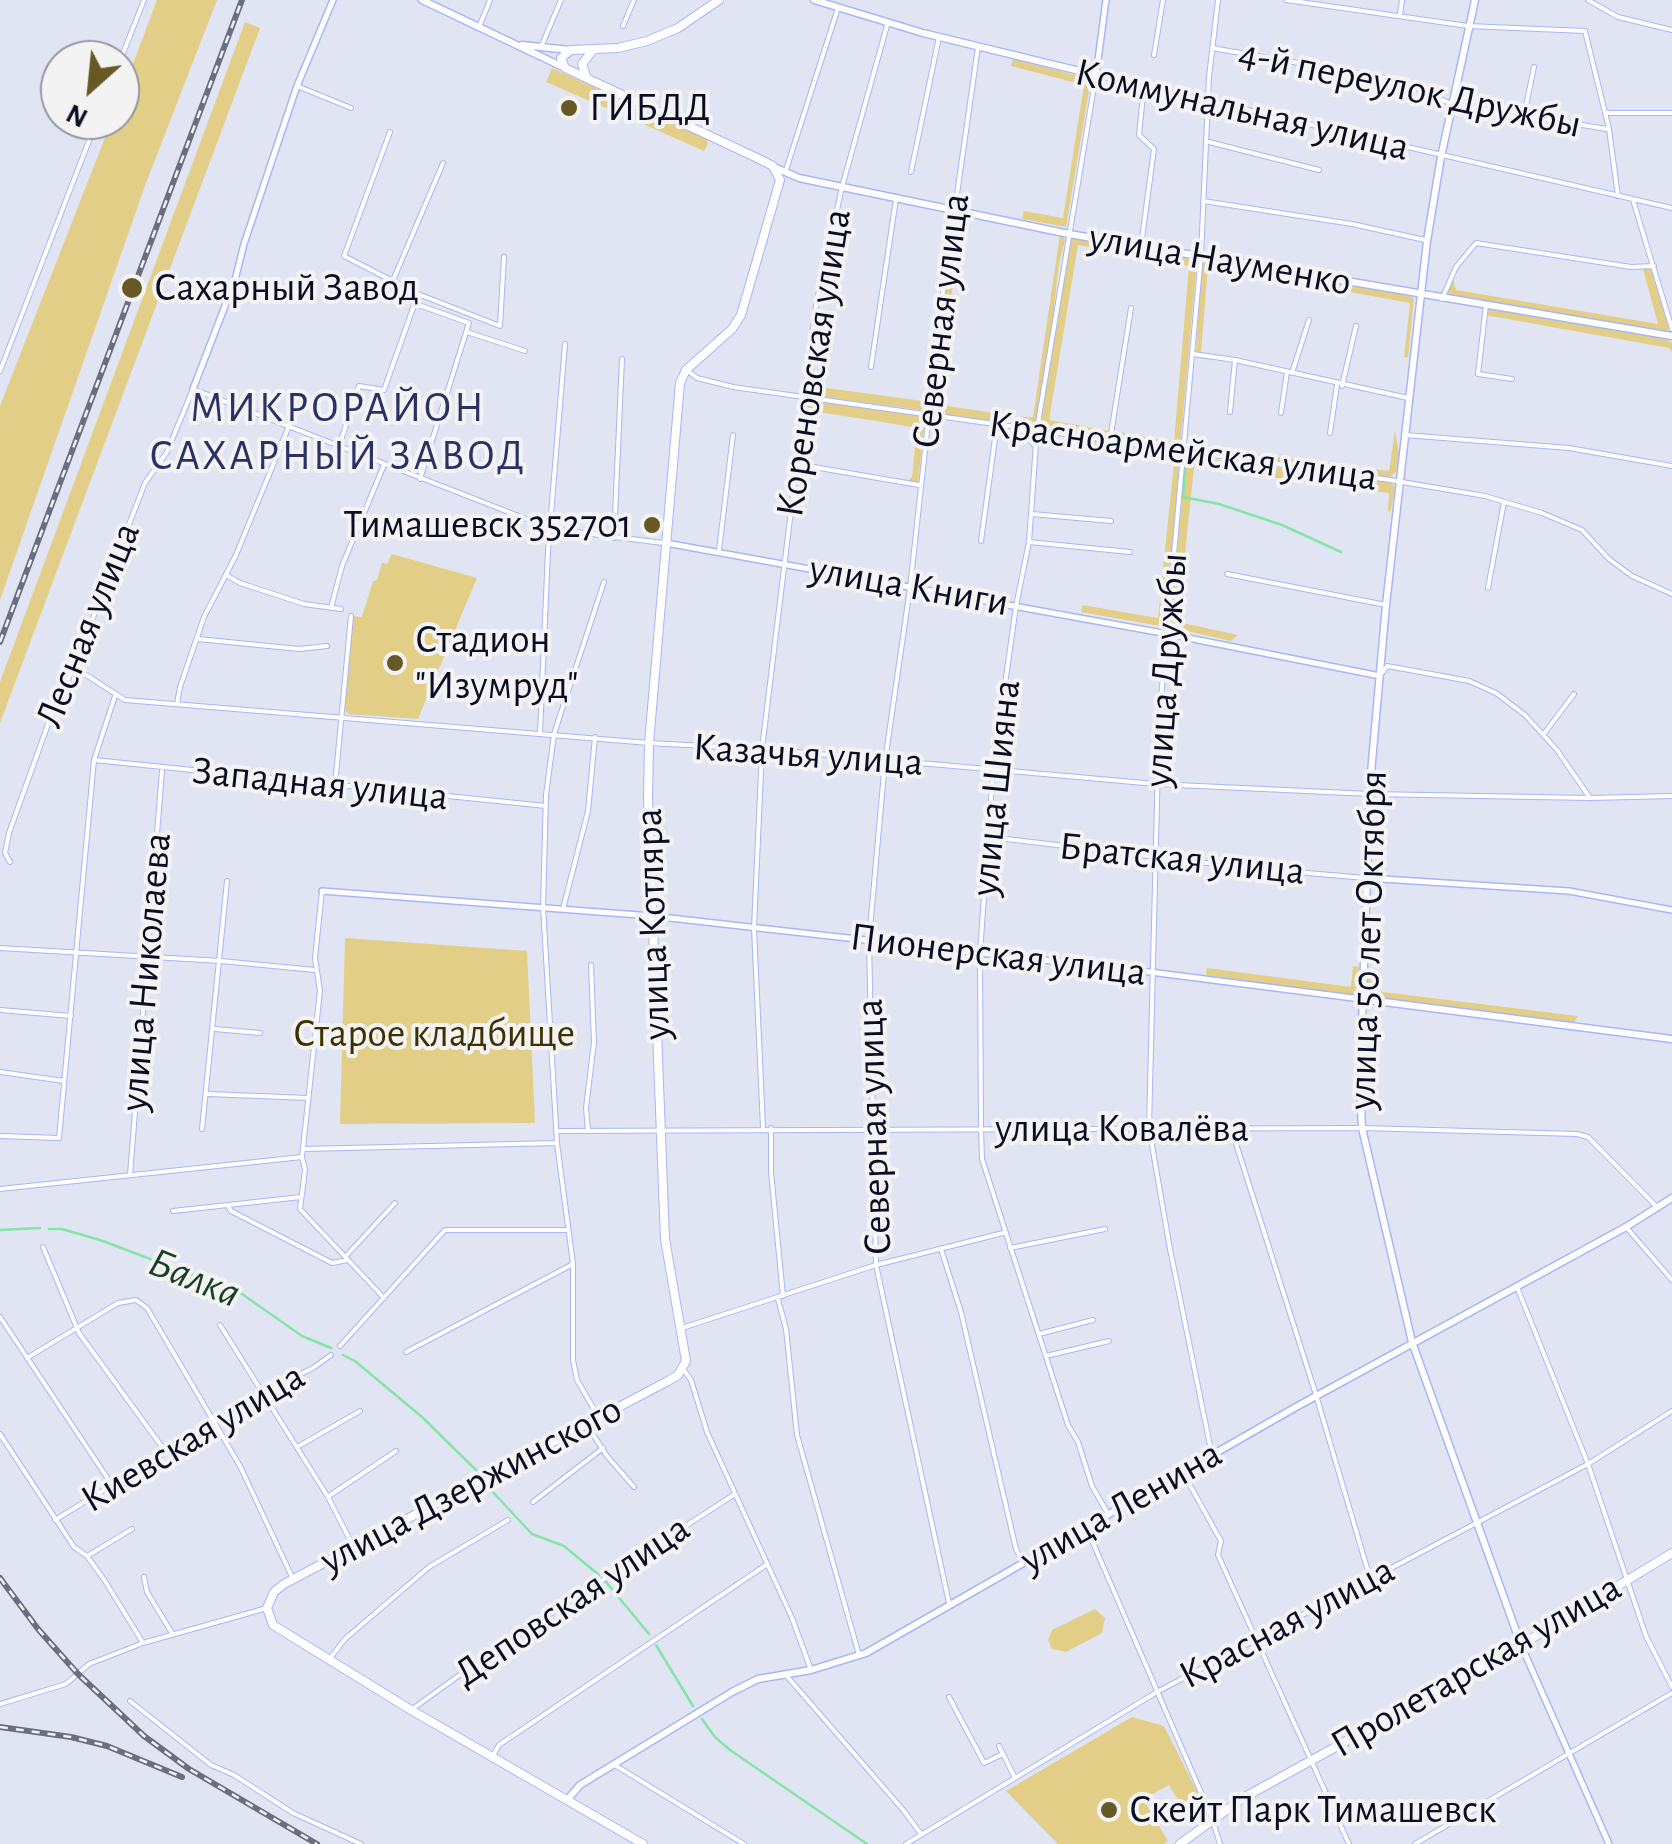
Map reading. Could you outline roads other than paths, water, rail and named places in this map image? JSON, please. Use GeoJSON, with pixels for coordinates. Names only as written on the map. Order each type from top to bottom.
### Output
{"type":"FeatureCollection","features":[{"type":"Feature","properties":{"kind":"main road"},"geometry":{"type":"LineString","coordinates":[[422,0],[565,68],[581,69]]}},
{"type":"Feature","properties":{"kind":"main road"},"geometry":{"type":"LineString","coordinates":[[516,44],[571,50],[637,44],[661,36],[719,0]]}},
{"type":"Feature","properties":{"kind":"main road","name":"Коммунальная улица"},"geometry":{"type":"LineString","coordinates":[[814,0],[842,5],[939,37],[1096,75]]}},
{"type":"Feature","properties":{"kind":"main road","name":"улица 50 лет Октября"},"geometry":{"type":"LineString","coordinates":[[1475,0],[1440,157],[1427,241],[1386,605],[1366,878],[1361,1000],[1362,1128],[1412,1342],[1522,1645]]}},
{"type":"Feature","properties":{"kind":"main road"},"geometry":{"type":"LineString","coordinates":[[581,69],[594,49]]}},
{"type":"Feature","properties":{"kind":"main road"},"geometry":{"type":"LineString","coordinates":[[565,68],[561,58],[571,50]]}},
{"type":"Feature","properties":{"kind":"main road"},"geometry":{"type":"LineString","coordinates":[[571,50],[590,80],[773,166],[783,176],[741,315],[732,329],[686,370]]}},
{"type":"Feature","properties":{"kind":"main road","name":"улица Науменко"},"geometry":{"type":"LineString","coordinates":[[783,176],[1069,234],[1420,296],[1672,333]]}},
{"type":"Feature","properties":{"kind":"main road","name":"улица Котляра"},"geometry":{"type":"LineString","coordinates":[[683,1369],[686,1351],[665,1239],[659,1129],[649,744],[678,400],[686,370]]}},
{"type":"Feature","properties":{"kind":"main road","name":"Пионерская улица"},"geometry":{"type":"LineString","coordinates":[[1361,1000],[1672,1039]]}},
{"type":"Feature","properties":{"kind":"main road","name":"улица Ленина"},"geometry":{"type":"LineString","coordinates":[[568,1800],[574,1790],[613,1764],[732,1692],[758,1679],[811,1670],[859,1655],[1672,1198]]}},
{"type":"Feature","properties":{"kind":"main road","name":"улица Дзержинского"},"geometry":{"type":"LineString","coordinates":[[267,1608],[274,1592],[294,1578],[668,1382],[683,1369]]}},
{"type":"Feature","properties":{"kind":"main road","name":"Пролетарская улица"},"geometry":{"type":"LineString","coordinates":[[1180,1844],[1212,1818],[1522,1645],[1672,1553]]}},
{"type":"Feature","properties":{"kind":"main road"},"geometry":{"type":"LineString","coordinates":[[267,1608],[274,1625],[411,1710],[643,1844]]}},
{"type":"Feature","properties":{"kind":"street"},"geometry":{"type":"LineString","coordinates":[[128,40],[144,0]]}},
{"type":"Feature","properties":{"kind":"street","name":"Лесная улица"},"geometry":{"type":"LineString","coordinates":[[10,862],[5,854],[8,833],[52,713],[74,667],[145,483],[167,452],[193,389],[235,280],[298,86],[334,0]]}},
{"type":"Feature","properties":{"kind":"street"},"geometry":{"type":"LineString","coordinates":[[479,27],[490,0]]}},
{"type":"Feature","properties":{"kind":"street"},"geometry":{"type":"LineString","coordinates":[[542,47],[561,0]]}},
{"type":"Feature","properties":{"kind":"street"},"geometry":{"type":"LineString","coordinates":[[623,26],[634,0]]}},
{"type":"Feature","properties":{"kind":"street","name":"улица Шияна"},"geometry":{"type":"LineString","coordinates":[[1106,0],[1037,429],[1029,542],[993,770],[980,953],[982,1160],[1084,1466],[1108,1514]]}},
{"type":"Feature","properties":{"kind":"street"},"geometry":{"type":"LineString","coordinates":[[1154,55],[1163,0]]}},
{"type":"Feature","properties":{"kind":"street","name":"улица Дружбы"},"geometry":{"type":"LineString","coordinates":[[1212,1455],[1149,1128],[1159,720],[1201,256],[1218,0]]}},
{"type":"Feature","properties":{"kind":"street"},"geometry":{"type":"LineString","coordinates":[[1286,0],[1468,26],[1585,31],[1605,113],[1618,196]]}},
{"type":"Feature","properties":{"kind":"street"},"geometry":{"type":"LineString","coordinates":[[1400,15],[1402,0]]}},
{"type":"Feature","properties":{"kind":"street"},"geometry":{"type":"LineString","coordinates":[[1588,0],[1618,17],[1672,30]]}},
{"type":"Feature","properties":{"kind":"street"},"geometry":{"type":"LineString","coordinates":[[783,176],[842,5]]}},
{"type":"Feature","properties":{"kind":"street","name":"Кореновская улица"},"geometry":{"type":"LineString","coordinates":[[763,1128],[754,928],[762,749],[816,305],[842,186],[888,22]]}},
{"type":"Feature","properties":{"kind":"street"},"geometry":{"type":"LineString","coordinates":[[911,172],[939,37]]}},
{"type":"Feature","properties":{"kind":"street","name":"Северная улица"},"geometry":{"type":"LineString","coordinates":[[950,1606],[876,1266],[869,940],[885,761],[978,47]]}},
{"type":"Feature","properties":{"kind":"street","name":"4-й переулок Дружбы"},"geometry":{"type":"LineString","coordinates":[[1212,48],[1402,80],[1451,104],[1608,130]]}},
{"type":"Feature","properties":{"kind":"street"},"geometry":{"type":"LineString","coordinates":[[1524,116],[1534,66]]}},
{"type":"Feature","properties":{"kind":"street","name":"Коммунальная улица"},"geometry":{"type":"LineString","coordinates":[[1096,75],[1672,208]]}},
{"type":"Feature","properties":{"kind":"street"},"geometry":{"type":"LineString","coordinates":[[1141,246],[1154,149],[1139,135],[1144,84]]}},
{"type":"Feature","properties":{"kind":"street"},"geometry":{"type":"LineString","coordinates":[[298,86],[351,108]]}},
{"type":"Feature","properties":{"kind":"street"},"geometry":{"type":"LineString","coordinates":[[1605,113],[1672,113]]}},
{"type":"Feature","properties":{"kind":"street"},"geometry":{"type":"LineString","coordinates":[[390,132],[344,256],[418,294],[500,326],[504,257]]}},
{"type":"Feature","properties":{"kind":"street"},"geometry":{"type":"LineString","coordinates":[[0,371],[89,140]]}},
{"type":"Feature","properties":{"kind":"street"},"geometry":{"type":"LineString","coordinates":[[1209,142],[1320,170]]}},
{"type":"Feature","properties":{"kind":"street"},"geometry":{"type":"LineString","coordinates":[[394,280],[443,162]]}},
{"type":"Feature","properties":{"kind":"street"},"geometry":{"type":"LineString","coordinates":[[871,366],[896,199]]}},
{"type":"Feature","properties":{"kind":"street"},"geometry":{"type":"LineString","coordinates":[[1633,200],[1672,333]]}},
{"type":"Feature","properties":{"kind":"street"},"geometry":{"type":"LineString","coordinates":[[1203,201],[1352,224],[1427,241]]}},
{"type":"Feature","properties":{"kind":"street"},"geometry":{"type":"LineString","coordinates":[[1442,299],[1456,266],[1477,243],[1631,267],[1654,266]]}},
{"type":"Feature","properties":{"kind":"street"},"geometry":{"type":"LineString","coordinates":[[339,446],[359,386],[384,390],[418,294]]}},
{"type":"Feature","properties":{"kind":"street"},"geometry":{"type":"LineString","coordinates":[[416,304],[469,324],[420,479]]}},
{"type":"Feature","properties":{"kind":"street"},"geometry":{"type":"LineString","coordinates":[[1486,305],[1478,374],[1512,379]]}},
{"type":"Feature","properties":{"kind":"street"},"geometry":{"type":"LineString","coordinates":[[1110,440],[1130,308]]}},
{"type":"Feature","properties":{"kind":"street"},"geometry":{"type":"LineString","coordinates":[[1281,413],[1309,320]]}},
{"type":"Feature","properties":{"kind":"street"},"geometry":{"type":"LineString","coordinates":[[1330,433],[1356,326]]}},
{"type":"Feature","properties":{"kind":"street"},"geometry":{"type":"LineString","coordinates":[[466,332],[525,351]]}},
{"type":"Feature","properties":{"kind":"street"},"geometry":{"type":"LineString","coordinates":[[540,733],[564,344]]}},
{"type":"Feature","properties":{"kind":"street"},"geometry":{"type":"LineString","coordinates":[[1191,354],[1408,398]]}},
{"type":"Feature","properties":{"kind":"street"},"geometry":{"type":"LineString","coordinates":[[614,538],[622,359]]}},
{"type":"Feature","properties":{"kind":"street"},"geometry":{"type":"LineString","coordinates":[[1230,412],[1235,360]]}},
{"type":"Feature","properties":{"kind":"street","name":"Красноармейская улица"},"geometry":{"type":"LineString","coordinates":[[686,370],[698,378],[733,387],[1400,482],[1504,502],[1582,530],[1609,560],[1632,576],[1672,594]]}},
{"type":"Feature","properties":{"kind":"street","name":"улица Книги"},"geometry":{"type":"LineString","coordinates":[[193,389],[552,529],[719,550],[1380,676],[1387,666],[1468,681],[1496,693],[1524,715],[1590,798]]}},
{"type":"Feature","properties":{"kind":"street"},"geometry":{"type":"LineString","coordinates":[[981,541],[997,424]]}},
{"type":"Feature","properties":{"kind":"street"},"geometry":{"type":"LineString","coordinates":[[178,704],[204,617],[226,575],[289,426]]}},
{"type":"Feature","properties":{"kind":"street"},"geometry":{"type":"LineString","coordinates":[[1017,426],[1036,446]]}},
{"type":"Feature","properties":{"kind":"street"},"geometry":{"type":"LineString","coordinates":[[719,550],[733,434]]}},
{"type":"Feature","properties":{"kind":"street"},"geometry":{"type":"LineString","coordinates":[[1405,434],[1569,448],[1672,466]]}},
{"type":"Feature","properties":{"kind":"street"},"geometry":{"type":"LineString","coordinates":[[796,464],[920,485]]}},
{"type":"Feature","properties":{"kind":"street"},"geometry":{"type":"LineString","coordinates":[[331,608],[342,566],[384,466]]}},
{"type":"Feature","properties":{"kind":"street"},"geometry":{"type":"LineString","coordinates":[[1488,588],[1504,502]]}},
{"type":"Feature","properties":{"kind":"street"},"geometry":{"type":"LineString","coordinates":[[1032,514],[1111,521]]}},
{"type":"Feature","properties":{"kind":"street"},"geometry":{"type":"LineString","coordinates":[[1029,542],[1130,552]]}},
{"type":"Feature","properties":{"kind":"street"},"geometry":{"type":"LineString","coordinates":[[1227,574],[1386,605]]}},
{"type":"Feature","properties":{"kind":"street"},"geometry":{"type":"LineString","coordinates":[[226,575],[304,604],[341,609]]}},
{"type":"Feature","properties":{"kind":"street"},"geometry":{"type":"LineString","coordinates":[[600,1418],[578,1380],[572,1360],[573,1264],[557,1143],[543,907],[546,806],[554,734],[604,582]]}},
{"type":"Feature","properties":{"kind":"street"},"geometry":{"type":"LineString","coordinates":[[335,786],[350,616]]}},
{"type":"Feature","properties":{"kind":"street"},"geometry":{"type":"LineString","coordinates":[[198,639],[299,649],[328,646]]}},
{"type":"Feature","properties":{"kind":"street","name":"Казачья улица"},"geometry":{"type":"LineString","coordinates":[[74,667],[115,696],[649,744],[762,749],[1156,784],[1370,794],[1672,796]]}},
{"type":"Feature","properties":{"kind":"street"},"geometry":{"type":"LineString","coordinates":[[1543,735],[1574,694]]}},
{"type":"Feature","properties":{"kind":"street"},"geometry":{"type":"LineString","coordinates":[[0,1136],[59,1138],[94,760],[115,696]]}},
{"type":"Feature","properties":{"kind":"street"},"geometry":{"type":"LineString","coordinates":[[563,909],[588,811],[594,737]]}},
{"type":"Feature","properties":{"kind":"street","name":"Западная улица"},"geometry":{"type":"LineString","coordinates":[[94,760],[546,806]]}},
{"type":"Feature","properties":{"kind":"street","name":"улица Николаева"},"geometry":{"type":"LineString","coordinates":[[130,1175],[162,769]]}},
{"type":"Feature","properties":{"kind":"street","name":"Братская улица"},"geometry":{"type":"LineString","coordinates":[[990,838],[1366,878],[1570,892],[1672,910]]}},
{"type":"Feature","properties":{"kind":"street"},"geometry":{"type":"LineString","coordinates":[[202,1129],[227,881]]}},
{"type":"Feature","properties":{"kind":"street"},"geometry":{"type":"LineString","coordinates":[[322,890],[316,970],[320,991],[300,1209],[384,1298]]}},
{"type":"Feature","properties":{"kind":"street","name":"Пионерская улица"},"geometry":{"type":"LineString","coordinates":[[322,890],[652,916],[1361,1000]]}},
{"type":"Feature","properties":{"kind":"street"},"geometry":{"type":"LineString","coordinates":[[0,948],[316,970]]}},
{"type":"Feature","properties":{"kind":"street"},"geometry":{"type":"LineString","coordinates":[[588,1130],[586,1108],[594,1042],[591,965]]}},
{"type":"Feature","properties":{"kind":"street"},"geometry":{"type":"LineString","coordinates":[[0,1010],[71,1016]]}},
{"type":"Feature","properties":{"kind":"street"},"geometry":{"type":"LineString","coordinates":[[212,1029],[260,1034]]}},
{"type":"Feature","properties":{"kind":"street"},"geometry":{"type":"LineString","coordinates":[[0,1072],[64,1081]]}},
{"type":"Feature","properties":{"kind":"street"},"geometry":{"type":"LineString","coordinates":[[208,1094],[308,1098]]}},
{"type":"Feature","properties":{"kind":"street"},"geometry":{"type":"LineString","coordinates":[[771,1128],[780,1297],[796,1435],[859,1655]]}},
{"type":"Feature","properties":{"kind":"street"},"geometry":{"type":"LineString","coordinates":[[1231,1128],[1370,1578]]}},
{"type":"Feature","properties":{"kind":"street","name":"улица Ковалёва"},"geometry":{"type":"LineString","coordinates":[[557,1131],[1362,1128],[1577,1134],[1588,1137],[1657,1207]]}},
{"type":"Feature","properties":{"kind":"street"},"geometry":{"type":"LineString","coordinates":[[303,1149],[557,1143]]}},
{"type":"Feature","properties":{"kind":"street"},"geometry":{"type":"LineString","coordinates":[[0,1188],[302,1157]]}},
{"type":"Feature","properties":{"kind":"street"},"geometry":{"type":"LineString","coordinates":[[172,1211],[301,1197]]}},
{"type":"Feature","properties":{"kind":"street"},"geometry":{"type":"LineString","coordinates":[[228,1206],[230,1211],[332,1262],[347,1258],[395,1204]]}},
{"type":"Feature","properties":{"kind":"street"},"geometry":{"type":"LineString","coordinates":[[1626,1227],[1672,1280]]}},
{"type":"Feature","properties":{"kind":"street","name":"Киевская улица"},"geometry":{"type":"LineString","coordinates":[[340,1346],[445,1230],[568,1230]]}},
{"type":"Feature","properties":{"kind":"street"},"geometry":{"type":"LineString","coordinates":[[1010,1248],[1105,1230]]}},
{"type":"Feature","properties":{"kind":"street"},"geometry":{"type":"LineString","coordinates":[[682,1328],[876,1266],[1005,1232]]}},
{"type":"Feature","properties":{"kind":"street"},"geometry":{"type":"LineString","coordinates":[[43,1247],[80,1333],[165,1451]]}},
{"type":"Feature","properties":{"kind":"street"},"geometry":{"type":"LineString","coordinates":[[941,1250],[961,1312],[1016,1549],[1023,1563]]}},
{"type":"Feature","properties":{"kind":"street"},"geometry":{"type":"LineString","coordinates":[[406,1352],[573,1264]]}},
{"type":"Feature","properties":{"kind":"street"},"geometry":{"type":"LineString","coordinates":[[1415,1844],[1672,1690],[1646,1636],[1588,1464],[1516,1286]]}},
{"type":"Feature","properties":{"kind":"street"},"geometry":{"type":"LineString","coordinates":[[26,1358],[118,1303],[136,1300],[147,1308],[240,1466],[294,1578]]}},
{"type":"Feature","properties":{"kind":"street"},"geometry":{"type":"LineString","coordinates":[[0,1317],[112,1485]]}},
{"type":"Feature","properties":{"kind":"street"},"geometry":{"type":"LineString","coordinates":[[1039,1334],[1093,1320]]}},
{"type":"Feature","properties":{"kind":"street"},"geometry":{"type":"LineString","coordinates":[[220,1325],[328,1497],[353,1546]]}},
{"type":"Feature","properties":{"kind":"street"},"geometry":{"type":"LineString","coordinates":[[1046,1356],[1109,1341]]}},
{"type":"Feature","properties":{"kind":"street","name":"Киевская улица"},"geometry":{"type":"LineString","coordinates":[[54,1520],[213,1422],[331,1356]]}},
{"type":"Feature","properties":{"kind":"street","name":"улица Котляра"},"geometry":{"type":"LineString","coordinates":[[683,1369],[691,1380],[707,1432],[792,1618],[811,1670]]}},
{"type":"Feature","properties":{"kind":"street"},"geometry":{"type":"LineString","coordinates":[[297,1447],[360,1411]]}},
{"type":"Feature","properties":{"kind":"street","name":"Красная улица"},"geometry":{"type":"LineString","coordinates":[[906,1844],[1156,1692],[1588,1464],[1672,1411]]}},
{"type":"Feature","properties":{"kind":"street"},"geometry":{"type":"LineString","coordinates":[[587,1425],[634,1487]]}},
{"type":"Feature","properties":{"kind":"street"},"geometry":{"type":"LineString","coordinates":[[0,1434],[54,1520],[74,1548],[88,1556],[143,1643]]}},
{"type":"Feature","properties":{"kind":"street"},"geometry":{"type":"LineString","coordinates":[[534,1502],[602,1448]]}},
{"type":"Feature","properties":{"kind":"street"},"geometry":{"type":"LineString","coordinates":[[328,1497],[396,1451]]}},
{"type":"Feature","properties":{"kind":"street"},"geometry":{"type":"LineString","coordinates":[[1182,1472],[1221,1540],[1218,1555],[1349,1844]]}},
{"type":"Feature","properties":{"kind":"street","name":"Деповская улица"},"geometry":{"type":"LineString","coordinates":[[411,1710],[509,1640],[734,1494]]}},
{"type":"Feature","properties":{"kind":"street"},"geometry":{"type":"LineString","coordinates":[[329,1658],[344,1639],[429,1566],[508,1520]]}},
{"type":"Feature","properties":{"kind":"street"},"geometry":{"type":"LineString","coordinates":[[88,1556],[132,1529]]}},
{"type":"Feature","properties":{"kind":"street"},"geometry":{"type":"LineString","coordinates":[[1087,1529],[1220,1844]]}},
{"type":"Feature","properties":{"kind":"street"},"geometry":{"type":"LineString","coordinates":[[492,1756],[499,1745],[766,1565]]}},
{"type":"Feature","properties":{"kind":"street"},"geometry":{"type":"LineString","coordinates":[[144,1578],[147,1592],[172,1633]]}},
{"type":"Feature","properties":{"kind":"street"},"geometry":{"type":"LineString","coordinates":[[0,1704],[66,1684],[90,1664],[143,1643],[267,1608]]}},
{"type":"Feature","properties":{"kind":"street","name":"улица 50 лет Октября"},"geometry":{"type":"LineString","coordinates":[[1522,1645],[1609,1844]]}},
{"type":"Feature","properties":{"kind":"street"},"geometry":{"type":"LineString","coordinates":[[785,1674],[921,1835]]}},
{"type":"Feature","properties":{"kind":"street"},"geometry":{"type":"LineString","coordinates":[[949,1697],[984,1764],[1004,1754]]}},
{"type":"Feature","properties":{"kind":"street"},"geometry":{"type":"LineString","coordinates":[[130,1701],[210,1766],[234,1774],[293,1813],[361,1844]]}},
{"type":"Feature","properties":{"kind":"street"},"geometry":{"type":"LineString","coordinates":[[999,1746],[1016,1778]]}},
{"type":"Feature","properties":{"kind":"street"},"geometry":{"type":"LineString","coordinates":[[613,1764],[744,1844]]}},
{"type":"Feature","properties":{"kind":"waterway"},"geometry":{"type":"LineString","coordinates":[[1186,459],[1183,497],[1219,504],[1282,525],[1341,552]]}},
{"type":"Feature","properties":{"kind":"waterway","name":"Балка"},"geometry":{"type":"LineString","coordinates":[[0,1230],[40,1228]]}},
{"type":"Feature","properties":{"kind":"waterway","name":"Балка"},"geometry":{"type":"LineString","coordinates":[[49,1229],[103,1241],[242,1294],[302,1336],[331,1348]]}},
{"type":"Feature","properties":{"kind":"waterway","name":"Балка"},"geometry":{"type":"LineString","coordinates":[[343,1355],[422,1417],[479,1473]]}},
{"type":"Feature","properties":{"kind":"waterway","name":"Балка"},"geometry":{"type":"LineString","coordinates":[[489,1488],[532,1534],[564,1546],[599,1575]]}},
{"type":"Feature","properties":{"kind":"waterway","name":"Балка"},"geometry":{"type":"LineString","coordinates":[[606,1582],[649,1634]]}},
{"type":"Feature","properties":{"kind":"waterway","name":"Балка"},"geometry":{"type":"LineString","coordinates":[[656,1645],[693,1706]]}},
{"type":"Feature","properties":{"kind":"waterway","name":"Балка"},"geometry":{"type":"LineString","coordinates":[[702,1719],[730,1750],[867,1844]]}},
{"type":"Feature","properties":{"kind":"railway"},"geometry":{"type":"LineString","coordinates":[[0,642],[242,0]]}},
{"type":"Feature","properties":{"kind":"railway"},"geometry":{"type":"LineString","coordinates":[[0,1578],[78,1674],[144,1736],[189,1769],[317,1844]]}},
{"type":"Feature","properties":{"kind":"railway"},"geometry":{"type":"LineString","coordinates":[[0,1727],[107,1746],[182,1777]]}},
{"type":"Feature","properties":{"kind":"place","name":"ГИБДД"},"geometry":{"type":"Point","coordinates":[569,108]}},
{"type":"Feature","properties":{"kind":"place","name":"Сахарный Завод"},"geometry":{"type":"Point","coordinates":[132,288]}},
{"type":"Feature","properties":{"kind":"place","name":"Тимашевск 352701"},"geometry":{"type":"Point","coordinates":[652,525]}},
{"type":"Feature","properties":{"kind":"place","name":"Стадион \"Изумруд\""},"geometry":{"type":"Point","coordinates":[395,663]}},
{"type":"Feature","properties":{"kind":"place","name":"Скейт Парк Тимашевск"},"geometry":{"type":"Point","coordinates":[1109,1810]}},
{"type":"Feature","properties":{"kind":"district","name":"МИКРОРАЙОН САХАРНЫЙ ЗАВОД"},"geometry":{"type":"Point","coordinates":[338,432]}},
{"type":"Feature","properties":{"kind":"park label","name":"Старое кладбище"},"geometry":{"type":"Point","coordinates":[434,1034]}}]}
